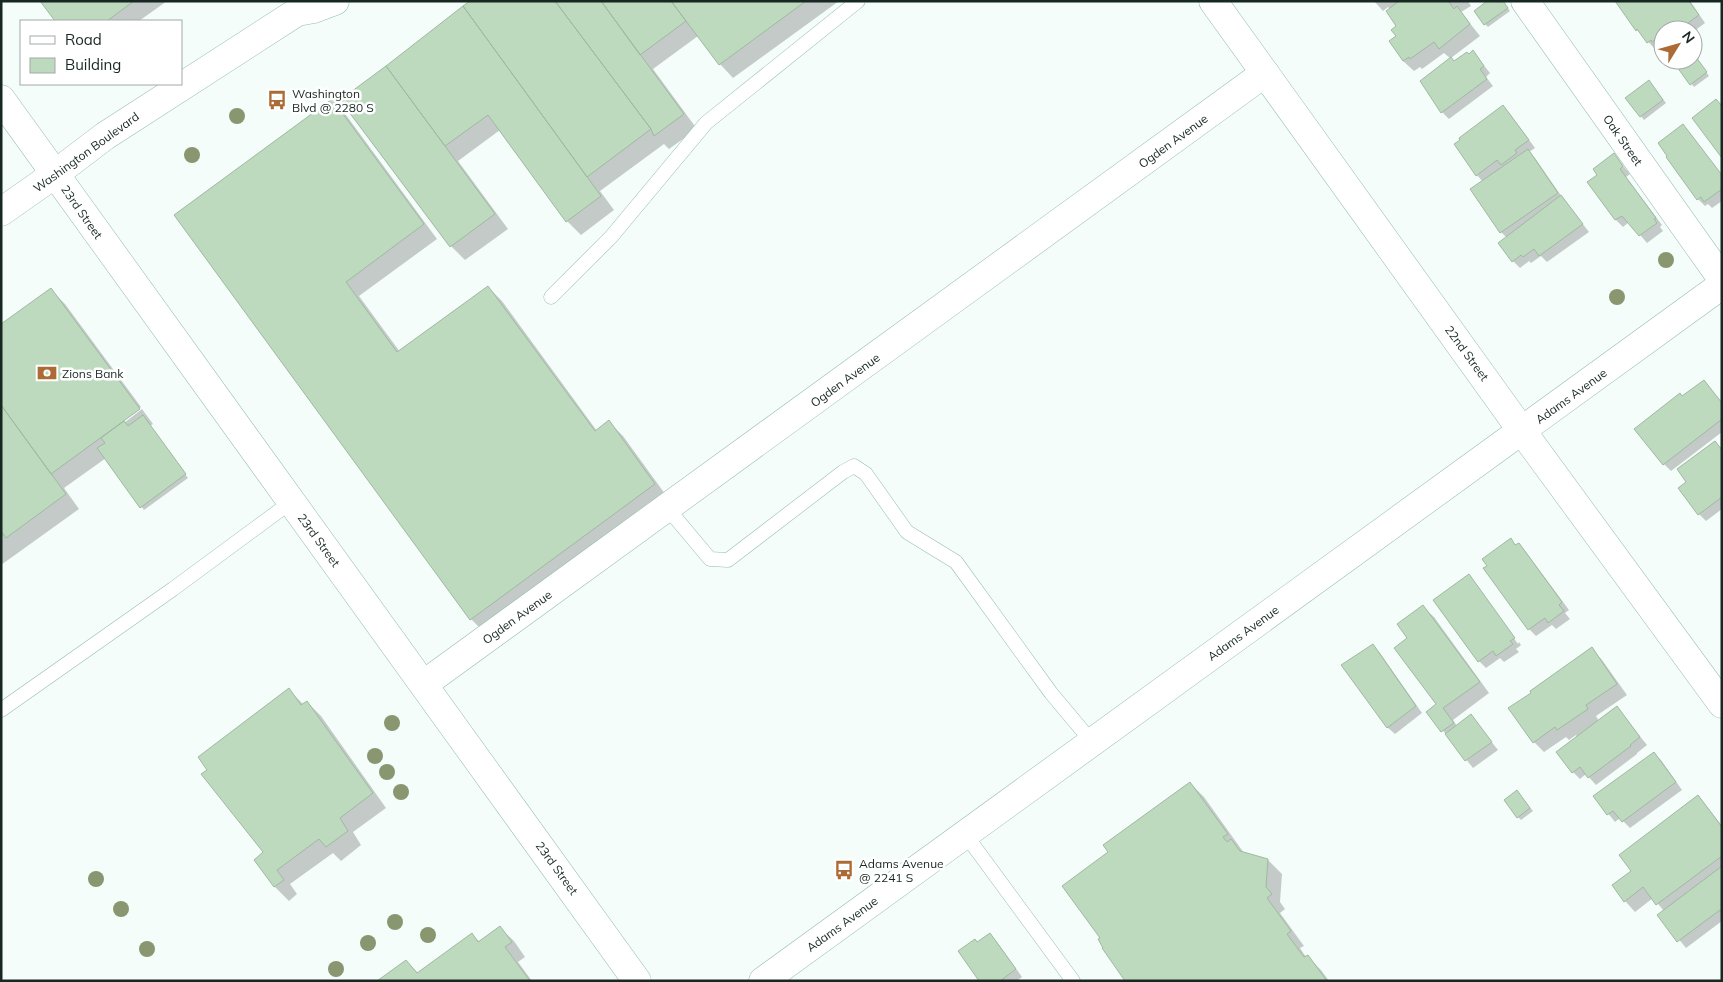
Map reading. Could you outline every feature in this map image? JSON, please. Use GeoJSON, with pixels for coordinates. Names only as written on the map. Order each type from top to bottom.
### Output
{"type":"FeatureCollection","features":[{"type":"Feature","properties":{"kind":"street","name":"Washington Boulevard"},"geometry":{"type":"LineString","coordinates":[[182,83],[297,6],[314,9],[335,1]]}},
{"type":"Feature","properties":{"kind":"street","name":"Oak Street"},"geometry":{"type":"LineString","coordinates":[[1524,1],[1722,279]]}},
{"type":"Feature","properties":{"kind":"street","name":"22nd Street"},"geometry":{"type":"LineString","coordinates":[[1223,5],[1265,73],[1522,431],[1722,704]]}},
{"type":"Feature","properties":{"kind":"street","name":"Ogden Avenue"},"geometry":{"type":"LineString","coordinates":[[424,684],[668,509],[1265,73]]}},
{"type":"Feature","properties":{"kind":"street","name":"Washington Boulevard"},"geometry":{"type":"LineString","coordinates":[[1,212],[104,136],[180,85]]}},
{"type":"Feature","properties":{"kind":"street","name":"23rd Street"},"geometry":{"type":"LineString","coordinates":[[1,99],[637,981]]}},
{"type":"Feature","properties":{"kind":"street","name":"Adams Avenue"},"geometry":{"type":"LineString","coordinates":[[764,981],[1722,285]]}},
{"type":"Feature","properties":{"kind":"lane"},"geometry":{"type":"LineString","coordinates":[[551,297],[611,237],[706,123],[858,1]]}},
{"type":"Feature","properties":{"kind":"lane"},"geometry":{"type":"LineString","coordinates":[[668,509],[710,559],[728,560],[843,472],[854,466],[866,474],[907,532],[956,562],[1051,693],[1092,742]]}},
{"type":"Feature","properties":{"kind":"lane"},"geometry":{"type":"LineString","coordinates":[[1,710],[173,590],[291,502]]}},
{"type":"Feature","properties":{"kind":"lane"},"geometry":{"type":"LineString","coordinates":[[965,834],[1074,981]]}},
{"type":"Feature","properties":{"kind":"building"},"geometry":{"type":"Polygon","coordinates":[[[40,1],[134,1],[108,20],[54,20],[40,1]]]}},
{"type":"Feature","properties":{"kind":"building"},"geometry":{"type":"Polygon","coordinates":[[[470,1],[555,1],[651,129],[587,177],[463,6],[470,1]]]}},
{"type":"Feature","properties":{"kind":"building"},"geometry":{"type":"Polygon","coordinates":[[[555,1],[601,1],[684,114],[654,136],[651,129],[555,1]]]}},
{"type":"Feature","properties":{"kind":"building"},"geometry":{"type":"Polygon","coordinates":[[[601,1],[671,1],[686,21],[640,55],[601,1]]]}},
{"type":"Feature","properties":{"kind":"building"},"geometry":{"type":"Polygon","coordinates":[[[671,1],[806,1],[719,65],[671,1]]]}},
{"type":"Feature","properties":{"kind":"building"},"geometry":{"type":"Polygon","coordinates":[[[1399,1],[1451,1],[1449,2],[1454,9],[1457,6],[1470,24],[1439,49],[1434,42],[1410,59],[1409,57],[1403,61],[1389,41],[1396,36],[1391,30],[1396,26],[1386,11],[1399,1]]]}},
{"type":"Feature","properties":{"kind":"building"},"geometry":{"type":"Polygon","coordinates":[[[1487,1],[1503,1],[1508,8],[1484,25],[1474,11],[1487,1]]]}},
{"type":"Feature","properties":{"kind":"building"},"geometry":{"type":"Polygon","coordinates":[[[1615,1],[1689,1],[1699,15],[1692,20],[1653,20],[1652,42],[1651,40],[1647,43],[1637,29],[1636,31],[1615,1]]]}},
{"type":"Feature","properties":{"kind":"building"},"geometry":{"type":"Polygon","coordinates":[[[463,6],[601,196],[566,222],[488,115],[445,146],[386,66],[463,6]]]}},
{"type":"Feature","properties":{"kind":"building"},"geometry":{"type":"Polygon","coordinates":[[[1473,50],[1484,66],[1480,69],[1487,79],[1441,113],[1420,81],[1451,57],[1454,61],[1473,50]]]}},
{"type":"Feature","properties":{"kind":"building"},"geometry":{"type":"Polygon","coordinates":[[[386,66],[495,214],[450,247],[340,100],[386,66]]]}},
{"type":"Feature","properties":{"kind":"building"},"geometry":{"type":"Polygon","coordinates":[[[1703,67],[1707,72],[1690,85],[1679,70],[1703,70],[1703,67]]]}},
{"type":"Feature","properties":{"kind":"building"},"geometry":{"type":"Polygon","coordinates":[[[1649,80],[1663,100],[1640,117],[1625,98],[1649,80]]]}},
{"type":"Feature","properties":{"kind":"building"},"geometry":{"type":"Polygon","coordinates":[[[332,99],[424,224],[346,282],[397,352],[488,286],[595,431],[609,420],[655,484],[470,620],[174,215],[332,99]]]}},
{"type":"Feature","properties":{"kind":"building"},"geometry":{"type":"Polygon","coordinates":[[[1716,99],[1722,106],[1722,158],[1692,118],[1716,99]]]}},
{"type":"Feature","properties":{"kind":"building"},"geometry":{"type":"Polygon","coordinates":[[[1503,105],[1529,140],[1515,150],[1517,153],[1501,165],[1497,160],[1476,176],[1454,144],[1460,140],[1459,138],[1503,105]]]}},
{"type":"Feature","properties":{"kind":"building"},"geometry":{"type":"Polygon","coordinates":[[[1683,124],[1722,175],[1722,189],[1704,202],[1701,197],[1697,200],[1658,143],[1683,124]]]}},
{"type":"Feature","properties":{"kind":"building"},"geometry":{"type":"Polygon","coordinates":[[[1528,149],[1558,193],[1500,233],[1470,189],[1528,149]]]}},
{"type":"Feature","properties":{"kind":"building"},"geometry":{"type":"Polygon","coordinates":[[[1614,153],[1623,166],[1620,169],[1656,218],[1654,219],[1657,223],[1639,236],[1622,216],[1615,220],[1587,182],[1597,175],[1593,169],[1614,153]]]}},
{"type":"Feature","properties":{"kind":"building"},"geometry":{"type":"Polygon","coordinates":[[[1561,195],[1583,224],[1539,256],[1534,249],[1512,262],[1498,243],[1561,195]]]}},
{"type":"Feature","properties":{"kind":"building"},"geometry":{"type":"Polygon","coordinates":[[[51,288],[140,409],[51,474],[1,405],[1,324],[51,288]]]}},
{"type":"Feature","properties":{"kind":"building"},"geometry":{"type":"Polygon","coordinates":[[[1704,380],[1722,403],[1722,419],[1663,465],[1634,429],[1680,393],[1682,396],[1704,380]]]}},
{"type":"Feature","properties":{"kind":"building"},"geometry":{"type":"Polygon","coordinates":[[[1,405],[66,494],[6,538],[1,531],[1,405]]]}},
{"type":"Feature","properties":{"kind":"building"},"geometry":{"type":"Polygon","coordinates":[[[143,415],[186,474],[140,508],[97,448],[105,443],[101,438],[124,421],[128,426],[143,415]]]}},
{"type":"Feature","properties":{"kind":"building"},"geometry":{"type":"Polygon","coordinates":[[[1715,441],[1722,450],[1722,497],[1698,515],[1678,488],[1686,482],[1677,469],[1715,441]]]}},
{"type":"Feature","properties":{"kind":"building"},"geometry":{"type":"Polygon","coordinates":[[[1511,538],[1515,545],[1519,543],[1562,602],[1559,605],[1564,611],[1548,623],[1545,618],[1528,630],[1483,568],[1487,566],[1482,559],[1511,538]]]}},
{"type":"Feature","properties":{"kind":"building"},"geometry":{"type":"Polygon","coordinates":[[[1469,574],[1515,638],[1510,641],[1513,644],[1496,656],[1493,651],[1478,662],[1433,600],[1469,574]]]}},
{"type":"Feature","properties":{"kind":"building"},"geometry":{"type":"Polygon","coordinates":[[[1423,605],[1480,682],[1443,708],[1454,723],[1441,732],[1426,712],[1436,704],[1394,648],[1407,638],[1397,624],[1423,605]]]}},
{"type":"Feature","properties":{"kind":"building"},"geometry":{"type":"Polygon","coordinates":[[[1373,644],[1416,706],[1387,728],[1341,665],[1373,644]]]}},
{"type":"Feature","properties":{"kind":"building"},"geometry":{"type":"Polygon","coordinates":[[[1592,647],[1617,684],[1586,705],[1588,709],[1557,730],[1555,727],[1533,743],[1508,708],[1592,647]]]}},
{"type":"Feature","properties":{"kind":"building"},"geometry":{"type":"Polygon","coordinates":[[[289,688],[301,705],[307,701],[373,793],[340,818],[348,831],[326,847],[319,839],[277,870],[284,880],[274,887],[254,860],[263,852],[201,774],[207,770],[198,757],[289,688]]]}},
{"type":"Feature","properties":{"kind":"building"},"geometry":{"type":"Polygon","coordinates":[[[1617,706],[1640,737],[1588,778],[1580,767],[1572,773],[1556,752],[1617,706]]]}},
{"type":"Feature","properties":{"kind":"building"},"geometry":{"type":"Polygon","coordinates":[[[1471,714],[1492,742],[1465,761],[1445,734],[1471,714]]]}},
{"type":"Feature","properties":{"kind":"building"},"geometry":{"type":"Polygon","coordinates":[[[1654,752],[1676,782],[1622,822],[1613,811],[1607,815],[1593,796],[1654,752]]]}},
{"type":"Feature","properties":{"kind":"building"},"geometry":{"type":"Polygon","coordinates":[[[1190,782],[1228,834],[1223,837],[1227,842],[1231,839],[1240,851],[1268,859],[1266,887],[1272,894],[1267,898],[1291,931],[1287,934],[1304,957],[1308,955],[1327,981],[1125,981],[1102,948],[1098,939],[1100,938],[1062,886],[1108,852],[1103,845],[1190,782]]]}},
{"type":"Feature","properties":{"kind":"building"},"geometry":{"type":"Polygon","coordinates":[[[1517,790],[1530,808],[1517,818],[1504,800],[1517,790]]]}},
{"type":"Feature","properties":{"kind":"building"},"geometry":{"type":"Polygon","coordinates":[[[1698,795],[1722,827],[1722,856],[1656,905],[1643,887],[1624,902],[1612,885],[1631,871],[1619,855],[1698,795]]]}},
{"type":"Feature","properties":{"kind":"building"},"geometry":{"type":"Polygon","coordinates":[[[1722,866],[1722,913],[1720,910],[1677,942],[1657,915],[1722,866]]]}},
{"type":"Feature","properties":{"kind":"building"},"geometry":{"type":"Polygon","coordinates":[[[500,926],[512,942],[505,947],[530,981],[377,981],[406,960],[417,973],[472,933],[478,942],[500,926]]]}},
{"type":"Feature","properties":{"kind":"building"},"geometry":{"type":"Polygon","coordinates":[[[990,933],[1016,969],[1000,981],[979,981],[958,951],[975,939],[977,942],[990,933]]]}},
{"type":"Feature","properties":{"kind":"place","name":"Washington Blvd @ 2280 S"},"geometry":{"type":"Point","coordinates":[277,100]}},
{"type":"Feature","properties":{"kind":"place","name":"Zions Bank"},"geometry":{"type":"Point","coordinates":[47,373]}},
{"type":"Feature","properties":{"kind":"place","name":"Adams Avenue @ 2241 S"},"geometry":{"type":"Point","coordinates":[844,870]}}]}
